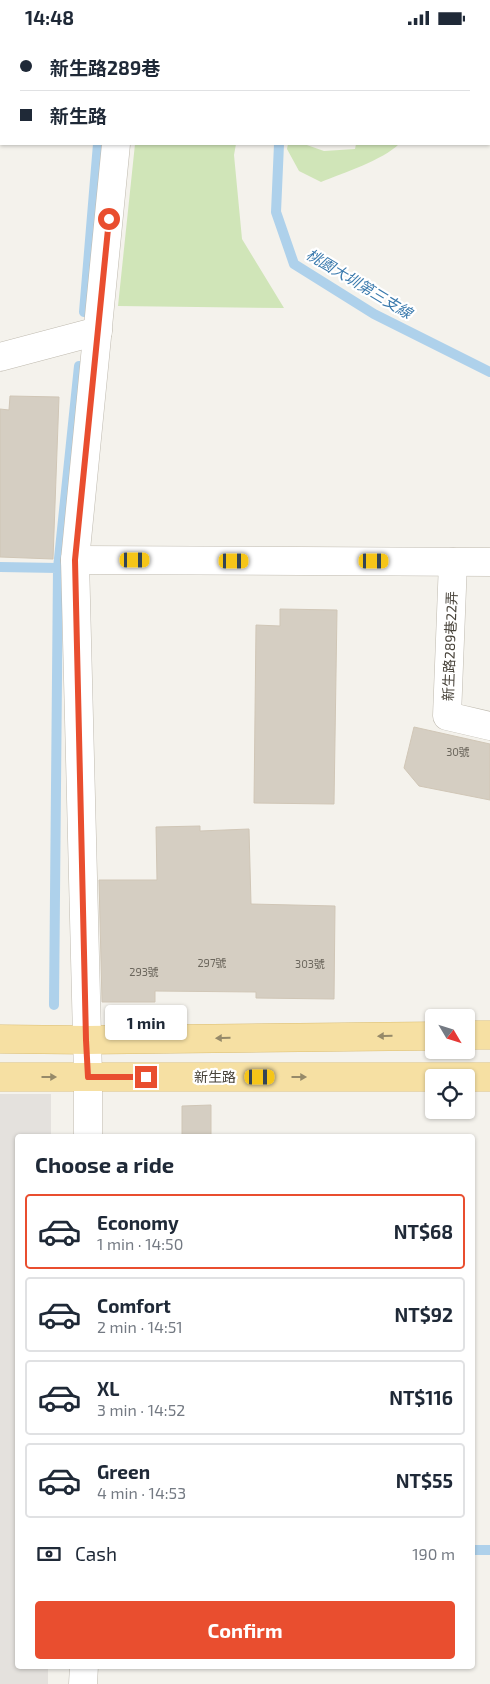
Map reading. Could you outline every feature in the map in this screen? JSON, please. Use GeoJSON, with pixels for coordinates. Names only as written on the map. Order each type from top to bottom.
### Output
{"type":"FeatureCollection","features":[{"type":"Feature","properties":{"kind":"main road"},"geometry":{"type":"LineString","coordinates":[[475,1035],[490,1035]]}},
{"type":"Feature","properties":{"kind":"main road"},"geometry":{"type":"LineString","coordinates":[[0,1039],[86,1040],[425,1036]]}},
{"type":"Feature","properties":{"kind":"main road","name":"新生路"},"geometry":{"type":"LineString","coordinates":[[0,1077],[490,1077]]}},
{"type":"Feature","properties":{"kind":"lane"},"geometry":{"type":"LineString","coordinates":[[88,1134],[75,560],[116,145]]}},
{"type":"Feature","properties":{"kind":"lane"},"geometry":{"type":"LineString","coordinates":[[0,357],[98,331]]}},
{"type":"Feature","properties":{"kind":"lane"},"geometry":{"type":"LineString","coordinates":[[75,560],[490,562]]}},
{"type":"Feature","properties":{"kind":"lane","name":"新生路289巷22弄"},"geometry":{"type":"LineString","coordinates":[[453,562],[448,716],[490,726]]}},
{"type":"Feature","properties":{"kind":"lane"},"geometry":{"type":"LineString","coordinates":[[84,1669],[84,1684]]}},
{"type":"Feature","properties":{"kind":"shaded area"},"geometry":{"type":"Polygon","coordinates":[[[0,1094],[51,1094],[51,1134],[15,1134],[15,1669],[48,1669],[48,1684],[0,1684],[0,1094]]]}},
{"type":"Feature","properties":{"kind":"green space"},"geometry":{"type":"Polygon","coordinates":[[[135,145],[236,145],[234,155],[242,239],[284,308],[118,306],[135,145]]]}},
{"type":"Feature","properties":{"kind":"green space"},"geometry":{"type":"Polygon","coordinates":[[[288,145],[307,145],[324,151],[355,149],[356,145],[398,145],[373,161],[321,182],[299,171],[287,149],[288,145]]]}},
{"type":"Feature","properties":{"kind":"building"},"geometry":{"type":"Polygon","coordinates":[[[10,396],[59,397],[53,559],[0,557],[0,409],[9,410],[10,396]]]}},
{"type":"Feature","properties":{"kind":"building"},"geometry":{"type":"Polygon","coordinates":[[[280,609],[337,610],[334,804],[254,803],[256,625],[280,626],[280,609]]]}},
{"type":"Feature","properties":{"kind":"building"},"geometry":{"type":"Polygon","coordinates":[[[414,727],[490,744],[490,800],[419,786],[404,768],[414,727]]]}},
{"type":"Feature","properties":{"kind":"building"},"geometry":{"type":"Polygon","coordinates":[[[200,826],[200,831],[249,829],[251,904],[335,906],[334,999],[256,998],[256,992],[155,991],[155,1002],[102,1002],[99,880],[157,880],[156,827],[200,826]]]}},
{"type":"Feature","properties":{"kind":"building"},"geometry":{"type":"Polygon","coordinates":[[[211,1105],[211,1134],[182,1134],[182,1106],[211,1105]]]}},
{"type":"Feature","properties":{"kind":"waterway"},"geometry":{"type":"LineString","coordinates":[[84,312],[98,145]]}},
{"type":"Feature","properties":{"kind":"waterway","name":"桃園大圳第三支線"},"geometry":{"type":"LineString","coordinates":[[279,145],[276,212],[294,264],[374,314],[490,372]]}},
{"type":"Feature","properties":{"kind":"waterway"},"geometry":{"type":"LineString","coordinates":[[58,568],[79,366]]}},
{"type":"Feature","properties":{"kind":"waterway"},"geometry":{"type":"LineString","coordinates":[[0,567],[58,568],[54,1005]]}},
{"type":"Feature","properties":{"kind":"waterway"},"geometry":{"type":"LineString","coordinates":[[475,1550],[490,1550]]}},
{"type":"Feature","properties":{"kind":"route"},"geometry":{"type":"LineString","coordinates":[[109,219],[75,560],[86,1040],[88,1077],[146,1077]]}}]}
